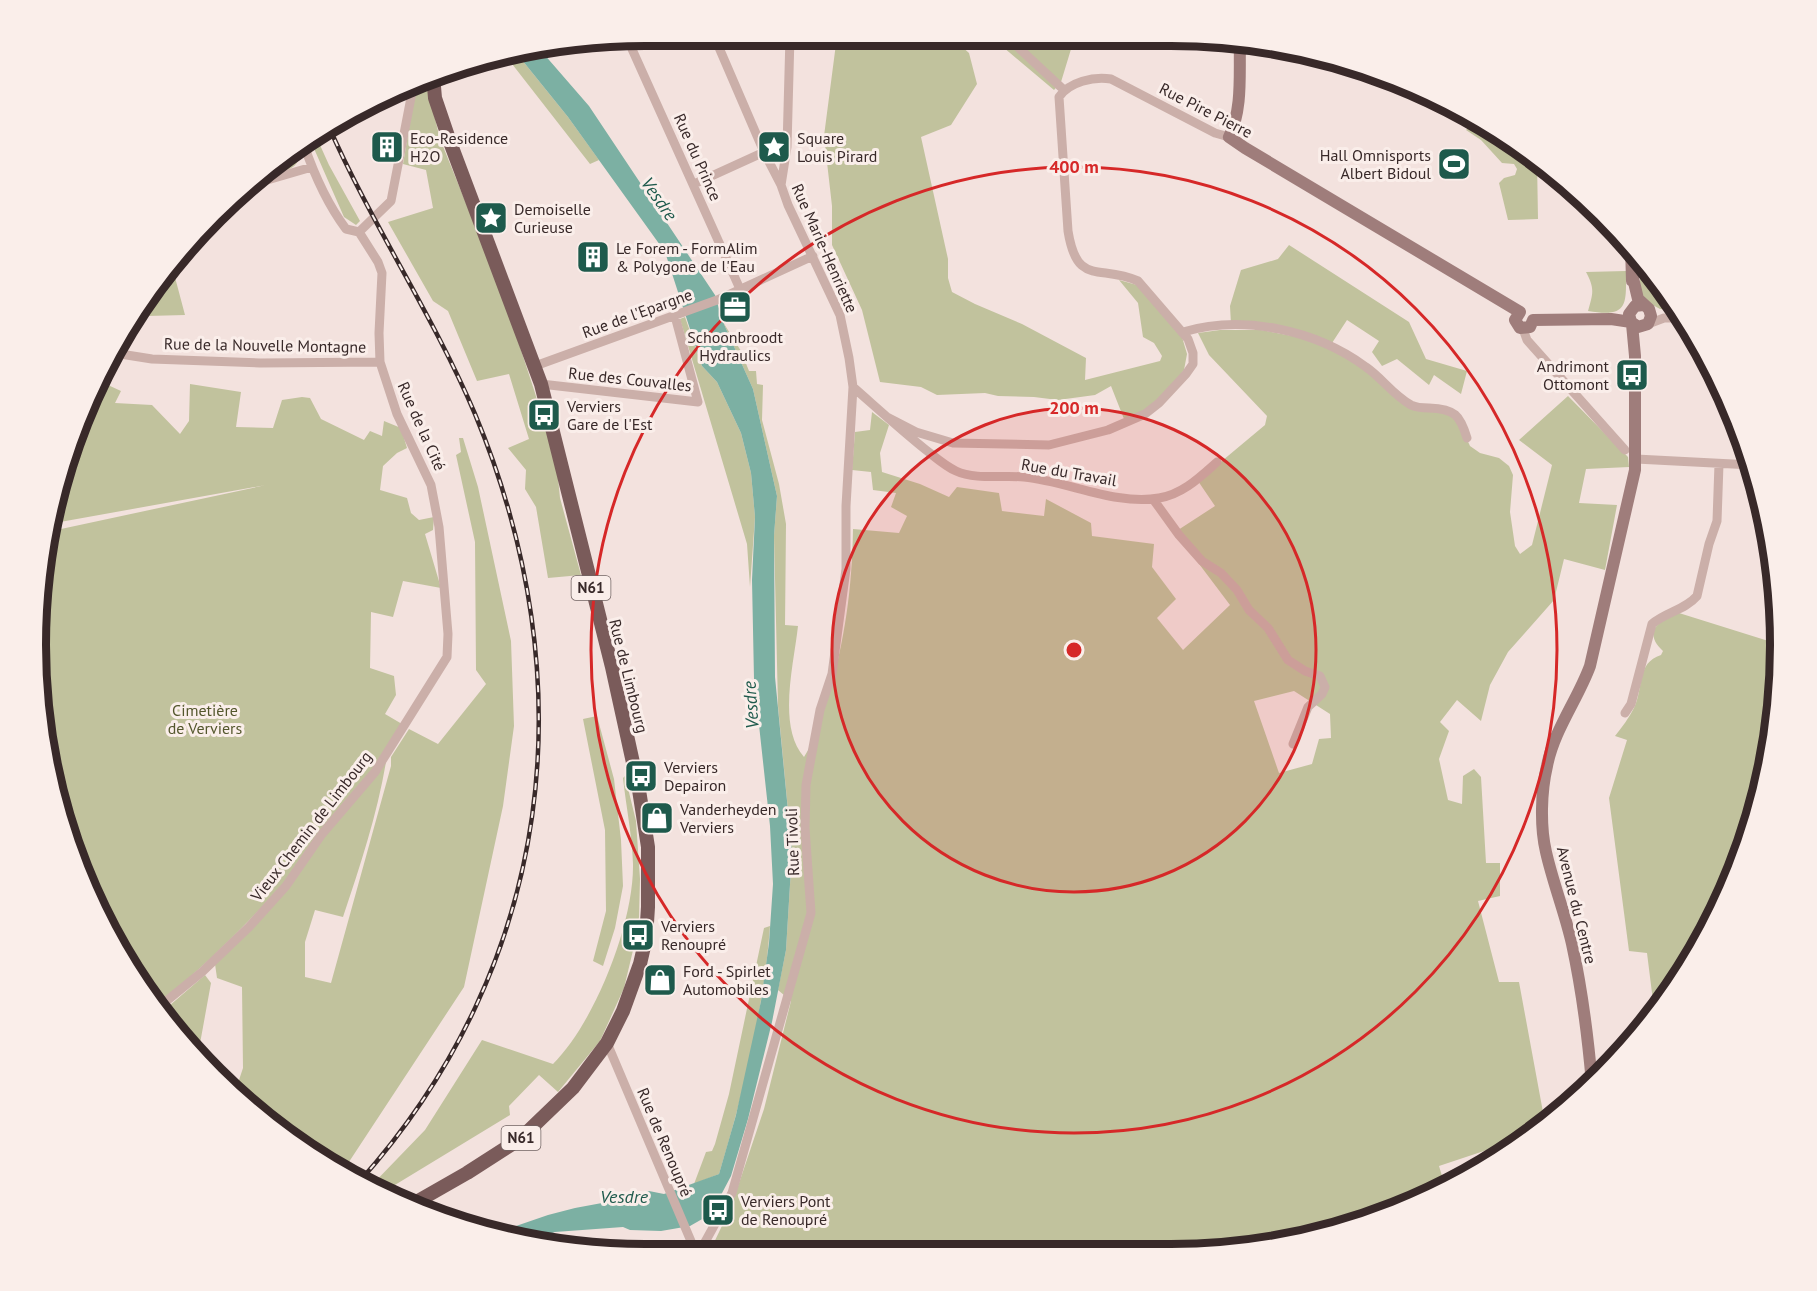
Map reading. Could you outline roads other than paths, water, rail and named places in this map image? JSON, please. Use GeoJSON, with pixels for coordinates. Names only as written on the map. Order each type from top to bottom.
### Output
{"type":"FeatureCollection","features":[{"type":"Feature","properties":{"kind":"main road","name":"Rue de Limbourg"},"geometry":{"type":"LineString","coordinates":[[419,1200],[520,1139],[573,1088],[607,1043],[632,989],[646,938],[648,847],[612,667],[541,384],[450,142],[435,98],[434,85]]}},
{"type":"Feature","properties":{"kind":"street","name":"Rue du Prince"},"geometry":{"type":"LineString","coordinates":[[631,47],[740,289]]}},
{"type":"Feature","properties":{"kind":"street","name":"Rue Marie-Henriette"},"geometry":{"type":"LineString","coordinates":[[719,47],[764,152],[840,315],[853,387],[851,414]]}},
{"type":"Feature","properties":{"kind":"street"},"geometry":{"type":"LineString","coordinates":[[781,185],[787,147],[790,47]]}},
{"type":"Feature","properties":{"kind":"street"},"geometry":{"type":"LineString","coordinates":[[853,387],[887,417],[916,432],[953,443],[1049,446],[1108,430],[1145,414],[1159,403],[1193,364],[1192,346],[1183,332],[1138,281],[1090,271],[1077,262],[1071,250],[1068,231],[1062,94],[1017,47]]}},
{"type":"Feature","properties":{"kind":"street"},"geometry":{"type":"LineString","coordinates":[[1228,137],[1237,112],[1240,51]]}},
{"type":"Feature","properties":{"kind":"street","name":"Rue Pire Pierre"},"geometry":{"type":"LineString","coordinates":[[1062,94],[1072,86],[1101,77],[1111,79],[1215,133],[1228,137],[1520,312]]}},
{"type":"Feature","properties":{"kind":"street"},"geometry":{"type":"LineString","coordinates":[[359,232],[391,201],[412,94]]}},
{"type":"Feature","properties":{"kind":"street","name":"Rue de la Cité"},"geometry":{"type":"LineString","coordinates":[[306,152],[344,226],[359,232],[378,261],[382,273],[380,362],[397,414],[431,484],[439,527],[448,637]]}},
{"type":"Feature","properties":{"kind":"street"},"geometry":{"type":"LineString","coordinates":[[694,184],[764,152]]}},
{"type":"Feature","properties":{"kind":"street"},"geometry":{"type":"LineString","coordinates":[[270,179],[312,167]]}},
{"type":"Feature","properties":{"kind":"street","name":"Rue de l'Epargne"},"geometry":{"type":"LineString","coordinates":[[535,366],[717,300],[813,256]]}},
{"type":"Feature","properties":{"kind":"street","name":"Avenue du Centre"},"geometry":{"type":"LineString","coordinates":[[1591,1073],[1575,962],[1545,849],[1542,796],[1547,764],[1558,733],[1582,687],[1590,666],[1623,529],[1636,459],[1635,356],[1639,317],[1632,263]]}},
{"type":"Feature","properties":{"kind":"street"},"geometry":{"type":"LineString","coordinates":[[1523,329],[1530,327],[1533,320],[1533,316],[1527,311],[1520,312],[1516,317],[1516,323],[1523,329],[1527,340],[1625,450]]}},
{"type":"Feature","properties":{"kind":"street","name":"Rue des Couvalles"},"geometry":{"type":"LineString","coordinates":[[541,384],[698,402],[677,315]]}},
{"type":"Feature","properties":{"kind":"street"},"geometry":{"type":"LineString","coordinates":[[1533,320],[1673,318]]}},
{"type":"Feature","properties":{"kind":"street"},"geometry":{"type":"LineString","coordinates":[[1183,332],[1194,329],[1250,325],[1276,328],[1316,340],[1361,363],[1411,405],[1418,408],[1440,408],[1457,415],[1467,438]]}},
{"type":"Feature","properties":{"kind":"street","name":"Rue de la Nouvelle Montagne"},"geometry":{"type":"LineString","coordinates":[[122,354],[152,359],[260,363],[380,362]]}},
{"type":"Feature","properties":{"kind":"street","name":"Rue Tivoli"},"geometry":{"type":"LineString","coordinates":[[703,1244],[732,1193],[811,913],[805,828],[806,785],[820,710],[832,674],[846,569],[846,506],[851,414]]}},
{"type":"Feature","properties":{"kind":"street","name":"Rue du Travail"},"geometry":{"type":"LineString","coordinates":[[887,417],[915,441],[957,471],[1026,477],[1119,497],[1154,499],[1174,493],[1189,486],[1217,462]]}},
{"type":"Feature","properties":{"kind":"street"},"geometry":{"type":"LineString","coordinates":[[1636,459],[1742,465]]}},
{"type":"Feature","properties":{"kind":"street"},"geometry":{"type":"LineString","coordinates":[[1625,713],[1631,704],[1652,624],[1667,614],[1677,611],[1697,596],[1709,544],[1717,521],[1719,464]]}},
{"type":"Feature","properties":{"kind":"street"},"geometry":{"type":"LineString","coordinates":[[1154,499],[1179,535],[1202,561],[1221,573],[1237,590],[1250,610],[1268,628],[1288,660],[1305,671],[1320,676],[1325,687],[1322,694],[1308,707],[1293,744]]}},
{"type":"Feature","properties":{"kind":"street","name":"Vieux Chemin de Limbourg"},"geometry":{"type":"LineString","coordinates":[[165,1002],[202,972],[249,927],[286,886],[322,834],[375,772],[447,657],[448,637]]}},
{"type":"Feature","properties":{"kind":"street","name":"Rue de Renoupré"},"geometry":{"type":"LineString","coordinates":[[607,1043],[694,1244]]}},
{"type":"Feature","properties":{"kind":"water"},"geometry":{"type":"Polygon","coordinates":[[[545,55],[589,106],[715,295],[723,322],[753,389],[777,496],[774,536],[775,677],[792,852],[786,950],[772,1022],[731,1176],[711,1214],[690,1226],[661,1231],[630,1230],[623,1227],[555,1232],[545,1235],[509,1228],[548,1215],[629,1198],[649,1191],[664,1194],[719,1174],[736,1115],[761,1001],[769,943],[773,884],[770,826],[754,679],[752,580],[755,517],[751,473],[741,433],[717,382],[702,366],[665,252],[568,117],[522,60],[545,55]]]}},
{"type":"Feature","properties":{"kind":"railway"},"geometry":{"type":"LineString","coordinates":[[333,135],[364,199],[441,341],[475,414],[510,515],[531,616],[539,717],[532,816],[511,913],[475,1007],[425,1097],[365,1174]]}},
{"type":"Feature","properties":{"kind":"place","name":"Eco-Residence H2O"},"geometry":{"type":"Point","coordinates":[387,147]}},
{"type":"Feature","properties":{"kind":"place","name":"Square Louis Pirard"},"geometry":{"type":"Point","coordinates":[774,147]}},
{"type":"Feature","properties":{"kind":"place","name":"Hall Omnisports Albert Bidoul"},"geometry":{"type":"Point","coordinates":[1454,164]}},
{"type":"Feature","properties":{"kind":"place","name":"Demoiselle Curieuse"},"geometry":{"type":"Point","coordinates":[491,218]}},
{"type":"Feature","properties":{"kind":"place","name":"Le Forem - FormAlim & Polygone de l'Eau"},"geometry":{"type":"Point","coordinates":[593,257]}},
{"type":"Feature","properties":{"kind":"place","name":"Schoonbroodt Hydraulics"},"geometry":{"type":"Point","coordinates":[735,307]}},
{"type":"Feature","properties":{"kind":"place","name":"Andrimont Ottomont"},"geometry":{"type":"Point","coordinates":[1632,375]}},
{"type":"Feature","properties":{"kind":"place","name":"Verviers Gare de l'Est"},"geometry":{"type":"Point","coordinates":[544,415]}},
{"type":"Feature","properties":{"kind":"place","name":"Verviers Depairon"},"geometry":{"type":"Point","coordinates":[641,776]}},
{"type":"Feature","properties":{"kind":"place","name":"Vanderheyden Verviers"},"geometry":{"type":"Point","coordinates":[657,818]}},
{"type":"Feature","properties":{"kind":"place","name":"Verviers Renoupré"},"geometry":{"type":"Point","coordinates":[638,935]}},
{"type":"Feature","properties":{"kind":"place","name":"Ford - Spirlet Automobiles"},"geometry":{"type":"Point","coordinates":[660,980]}},
{"type":"Feature","properties":{"kind":"place","name":"Verviers Pont de Renoupré"},"geometry":{"type":"Point","coordinates":[718,1210]}},
{"type":"Feature","properties":{"kind":"water label","name":"Vesdre"},"geometry":{"type":"Point","coordinates":[659,199]}},
{"type":"Feature","properties":{"kind":"water label","name":"Vesdre"},"geometry":{"type":"Point","coordinates":[751,705]}},
{"type":"Feature","properties":{"kind":"water label","name":"Vesdre"},"geometry":{"type":"Point","coordinates":[624,1197]}},
{"type":"Feature","properties":{"kind":"park label","name":"Cimetière de Verviers"},"geometry":{"type":"Point","coordinates":[205,719]}}]}
